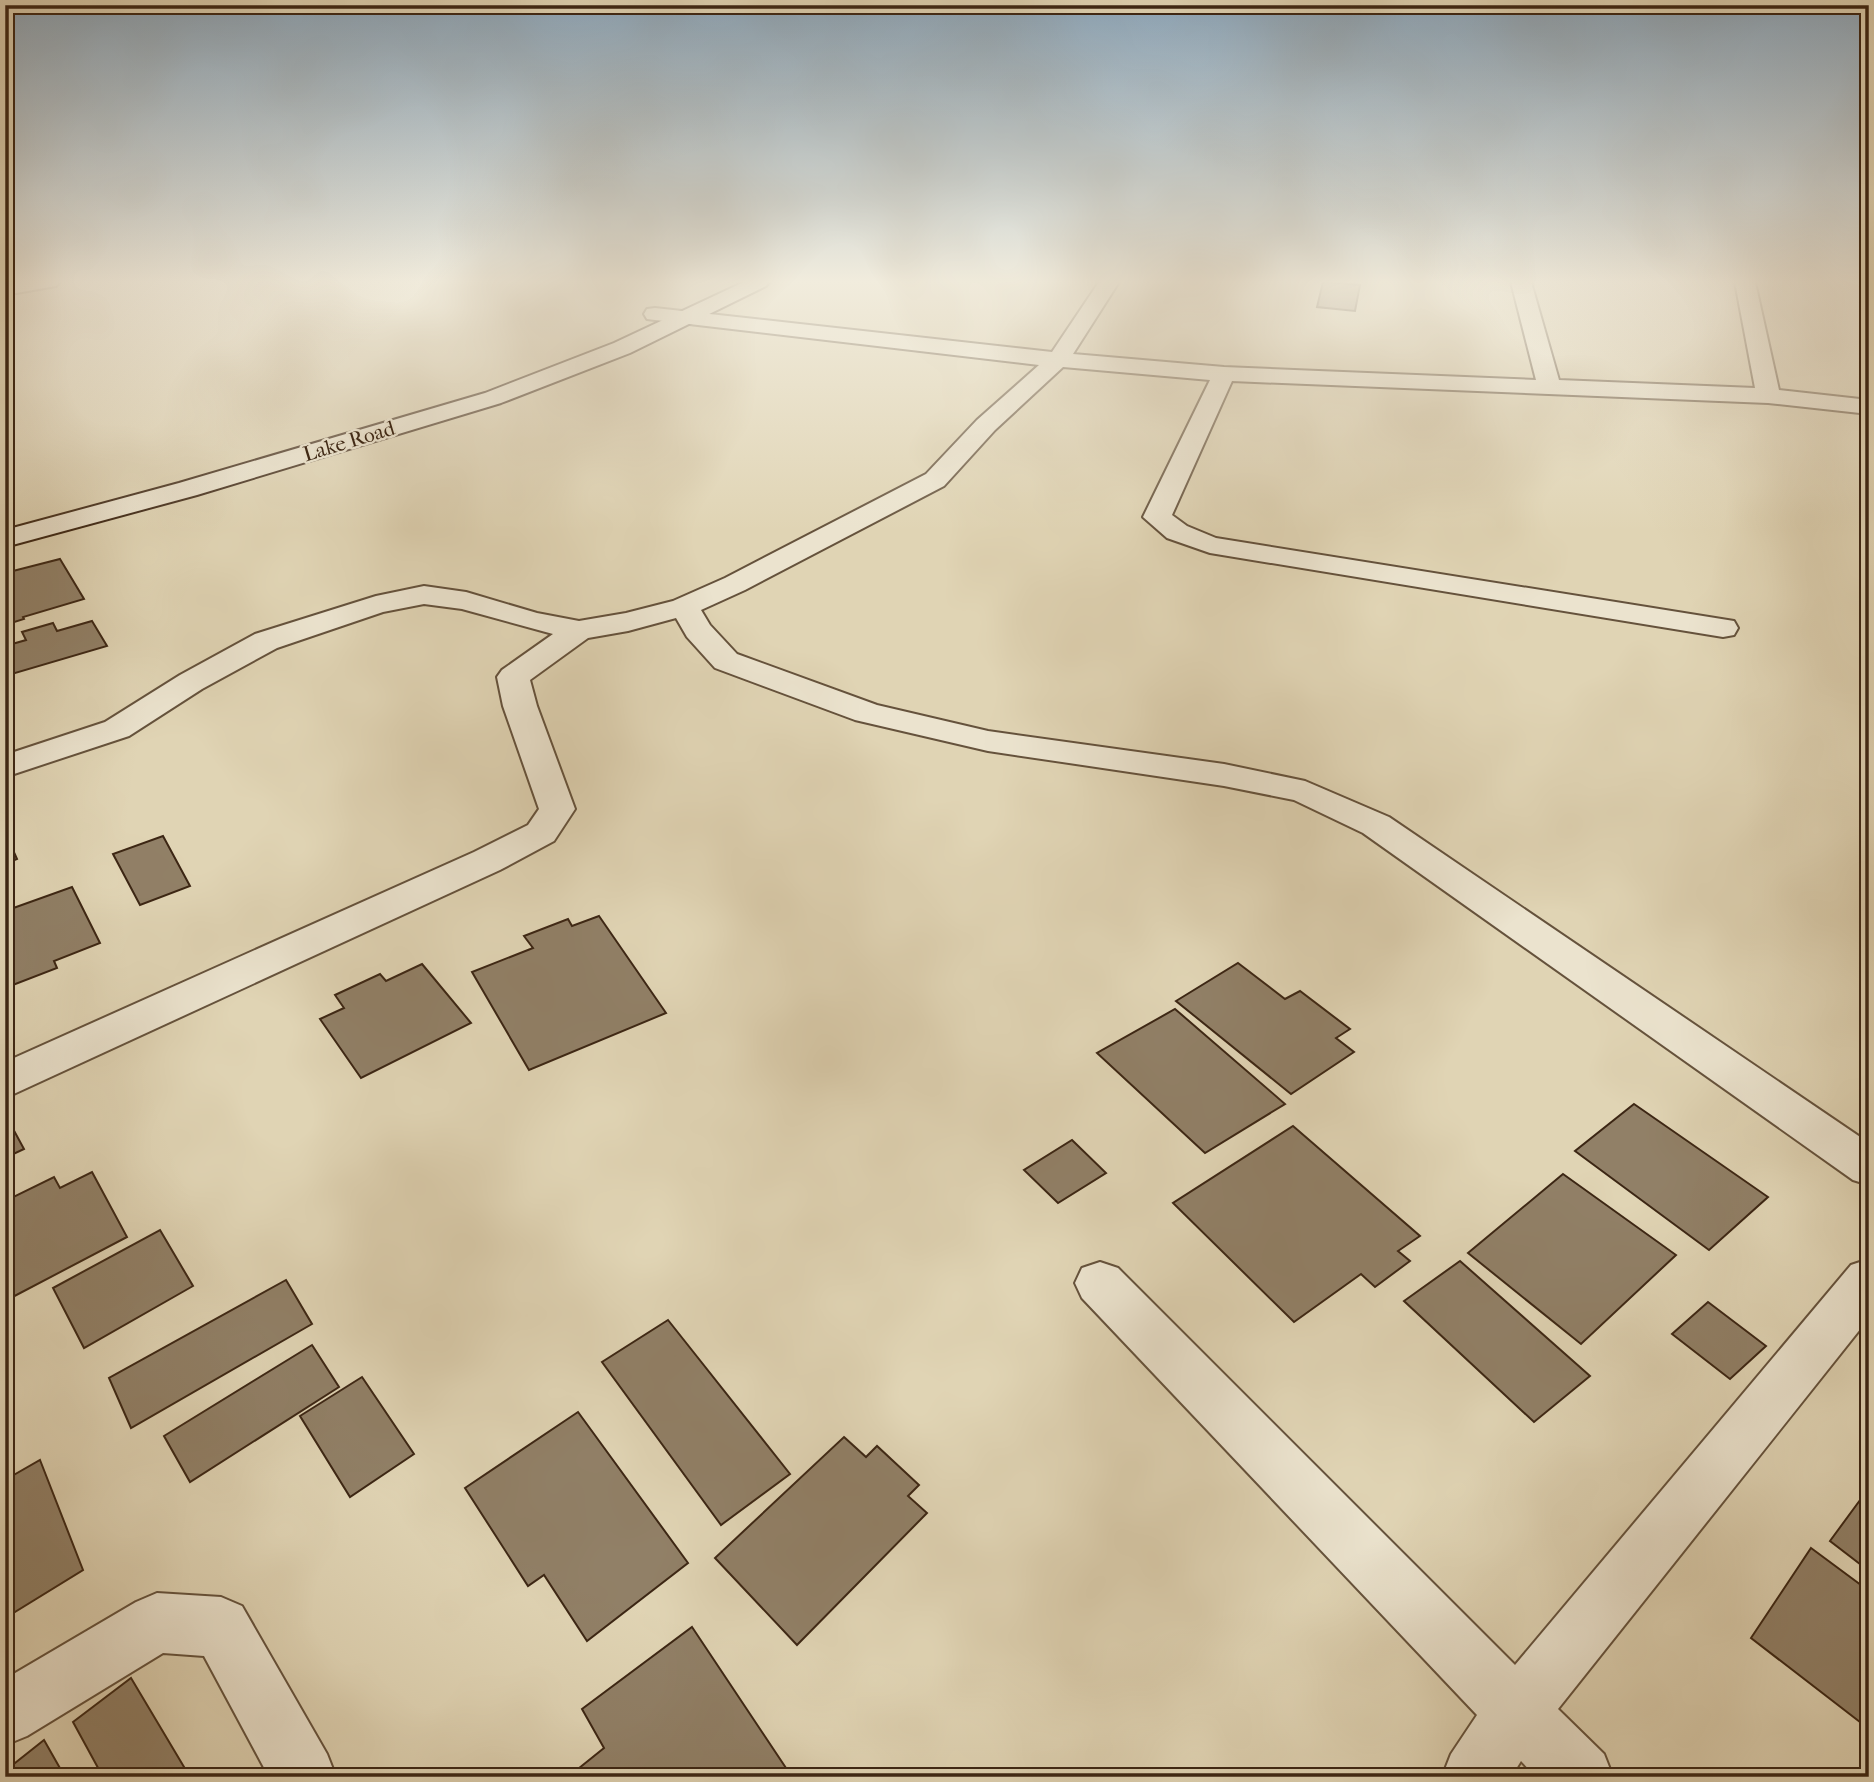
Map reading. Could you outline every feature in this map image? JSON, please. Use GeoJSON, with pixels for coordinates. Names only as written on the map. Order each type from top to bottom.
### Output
{"type":"FeatureCollection","features":[{"type":"Feature","properties":{"kind":"street","name":"Lake Road"},"geometry":{"type":"LineString","coordinates":[[225,454],[530,365]]}},
{"type":"Feature","properties":{"kind":"street","name":"Lake Road"},"geometry":{"type":"LineString","coordinates":[[5,539],[188,489],[492,398],[577,365]]}},
{"type":"Feature","properties":{"kind":"street"},"geometry":{"type":"LineString","coordinates":[[5,767],[117,729],[191,682],[267,641],[376,605],[424,594],[466,601],[532,621],[579,630],[628,622],[684,607],[835,535],[935,480],[986,425],[1052,365]]}},
{"type":"Feature","properties":{"kind":"street"},"geometry":{"type":"LineString","coordinates":[[1119,365],[1224,374],[1549,385],[1768,396],[1869,407]]}},
{"type":"Feature","properties":{"kind":"street"},"geometry":{"type":"LineString","coordinates":[[1544,365],[1549,385]]}},
{"type":"Feature","properties":{"kind":"street"},"geometry":{"type":"LineString","coordinates":[[1762,365],[1768,396]]}},
{"type":"Feature","properties":{"kind":"street"},"geometry":{"type":"LineString","coordinates":[[1224,374],[1157,517],[1177,532],[1210,545],[1723,628]]}},
{"type":"Feature","properties":{"kind":"street"},"geometry":{"type":"LineString","coordinates":[[5,516],[134,480]]}},
{"type":"Feature","properties":{"kind":"street"},"geometry":{"type":"LineString","coordinates":[[684,607],[698,630],[726,661],[867,713],[988,741],[1224,775],[1305,792],[1376,825],[1869,1167]]}},
{"type":"Feature","properties":{"kind":"street"},"geometry":{"type":"LineString","coordinates":[[5,1081],[541,834],[557,809],[520,706],[513,677],[579,630]]}},
{"type":"Feature","properties":{"kind":"street"},"geometry":{"type":"LineString","coordinates":[[1475,1777],[1517,1712],[1869,1280]]}},
{"type":"Feature","properties":{"kind":"street"},"geometry":{"type":"LineString","coordinates":[[1100,1283],[1581,1777]]}},
{"type":"Feature","properties":{"kind":"street"},"geometry":{"type":"LineString","coordinates":[[5,1714],[157,1623],[220,1627],[304,1777]]}},
{"type":"Feature","properties":{"kind":"building"},"geometry":{"type":"Polygon","coordinates":[[[60,559],[84,599],[5,625],[5,573],[60,559]]]}},
{"type":"Feature","properties":{"kind":"building"},"geometry":{"type":"Polygon","coordinates":[[[92,621],[107,646],[5,676],[5,646],[26,640],[22,632],[53,623],[57,631],[92,621]]]}},
{"type":"Feature","properties":{"kind":"building"},"geometry":{"type":"Polygon","coordinates":[[[5,832],[17,859],[5,864],[5,832]]]}},
{"type":"Feature","properties":{"kind":"building"},"geometry":{"type":"Polygon","coordinates":[[[163,836],[190,886],[140,905],[113,854],[163,836]]]}},
{"type":"Feature","properties":{"kind":"building"},"geometry":{"type":"Polygon","coordinates":[[[72,887],[100,943],[54,961],[57,968],[5,988],[5,911],[72,887]]]}},
{"type":"Feature","properties":{"kind":"building"},"geometry":{"type":"Polygon","coordinates":[[[599,916],[666,1013],[529,1070],[472,972],[533,948],[524,936],[568,919],[572,926],[599,916]]]}},
{"type":"Feature","properties":{"kind":"building"},"geometry":{"type":"Polygon","coordinates":[[[1238,963],[1285,999],[1300,991],[1350,1029],[1336,1038],[1354,1052],[1291,1094],[1176,1001],[1238,963]]]}},
{"type":"Feature","properties":{"kind":"building"},"geometry":{"type":"Polygon","coordinates":[[[422,964],[471,1023],[361,1078],[320,1019],[344,1008],[335,995],[380,974],[386,981],[422,964]]]}},
{"type":"Feature","properties":{"kind":"building"},"geometry":{"type":"Polygon","coordinates":[[[1175,1009],[1285,1104],[1205,1153],[1097,1053],[1175,1009]]]}},
{"type":"Feature","properties":{"kind":"building"},"geometry":{"type":"Polygon","coordinates":[[[1634,1104],[1768,1197],[1709,1250],[1575,1151],[1634,1104]]]}},
{"type":"Feature","properties":{"kind":"building"},"geometry":{"type":"Polygon","coordinates":[[[5,1114],[24,1149],[5,1158],[5,1114]]]}},
{"type":"Feature","properties":{"kind":"building"},"geometry":{"type":"Polygon","coordinates":[[[1293,1126],[1420,1236],[1398,1251],[1410,1261],[1375,1287],[1361,1274],[1294,1322],[1173,1203],[1293,1126]]]}},
{"type":"Feature","properties":{"kind":"building"},"geometry":{"type":"Polygon","coordinates":[[[1072,1140],[1106,1173],[1058,1203],[1024,1170],[1072,1140]]]}},
{"type":"Feature","properties":{"kind":"building"},"geometry":{"type":"Polygon","coordinates":[[[92,1172],[127,1237],[5,1301],[5,1201],[54,1177],[60,1188],[92,1172]]]}},
{"type":"Feature","properties":{"kind":"building"},"geometry":{"type":"Polygon","coordinates":[[[1563,1174],[1676,1255],[1581,1344],[1468,1253],[1563,1174]]]}},
{"type":"Feature","properties":{"kind":"building"},"geometry":{"type":"Polygon","coordinates":[[[160,1230],[193,1286],[84,1348],[53,1288],[160,1230]]]}},
{"type":"Feature","properties":{"kind":"building"},"geometry":{"type":"Polygon","coordinates":[[[1460,1261],[1590,1376],[1534,1422],[1404,1301],[1460,1261]]]}},
{"type":"Feature","properties":{"kind":"building"},"geometry":{"type":"Polygon","coordinates":[[[286,1280],[312,1324],[131,1428],[109,1378],[286,1280]]]}},
{"type":"Feature","properties":{"kind":"building"},"geometry":{"type":"Polygon","coordinates":[[[1708,1302],[1766,1346],[1730,1379],[1672,1334],[1708,1302]]]}},
{"type":"Feature","properties":{"kind":"building"},"geometry":{"type":"Polygon","coordinates":[[[668,1320],[790,1474],[721,1525],[602,1362],[668,1320]]]}},
{"type":"Feature","properties":{"kind":"building"},"geometry":{"type":"Polygon","coordinates":[[[312,1345],[339,1387],[190,1482],[164,1436],[312,1345]]]}},
{"type":"Feature","properties":{"kind":"building"},"geometry":{"type":"Polygon","coordinates":[[[362,1377],[414,1454],[350,1497],[300,1416],[362,1377]]]}},
{"type":"Feature","properties":{"kind":"building"},"geometry":{"type":"Polygon","coordinates":[[[578,1412],[688,1563],[587,1641],[544,1575],[528,1586],[465,1488],[578,1412]]]}},
{"type":"Feature","properties":{"kind":"building"},"geometry":{"type":"Polygon","coordinates":[[[844,1437],[866,1457],[877,1446],[919,1485],[908,1496],[927,1513],[797,1645],[715,1558],[844,1437]]]}},
{"type":"Feature","properties":{"kind":"building"},"geometry":{"type":"Polygon","coordinates":[[[40,1460],[83,1570],[10,1615],[5,1601],[5,1480],[40,1460]]]}},
{"type":"Feature","properties":{"kind":"building"},"geometry":{"type":"Polygon","coordinates":[[[1863,1496],[1869,1500],[1869,1571],[1830,1541],[1863,1496]]]}},
{"type":"Feature","properties":{"kind":"building"},"geometry":{"type":"Polygon","coordinates":[[[1811,1548],[1869,1591],[1869,1729],[1751,1638],[1811,1548]]]}},
{"type":"Feature","properties":{"kind":"building"},"geometry":{"type":"Polygon","coordinates":[[[692,1627],[792,1777],[568,1777],[604,1748],[582,1709],[692,1627]]]}},
{"type":"Feature","properties":{"kind":"building"},"geometry":{"type":"Polygon","coordinates":[[[131,1678],[190,1777],[103,1777],[73,1722],[131,1678]]]}},
{"type":"Feature","properties":{"kind":"building"},"geometry":{"type":"Polygon","coordinates":[[[44,1740],[65,1777],[5,1777],[5,1771],[44,1740]]]}}]}
